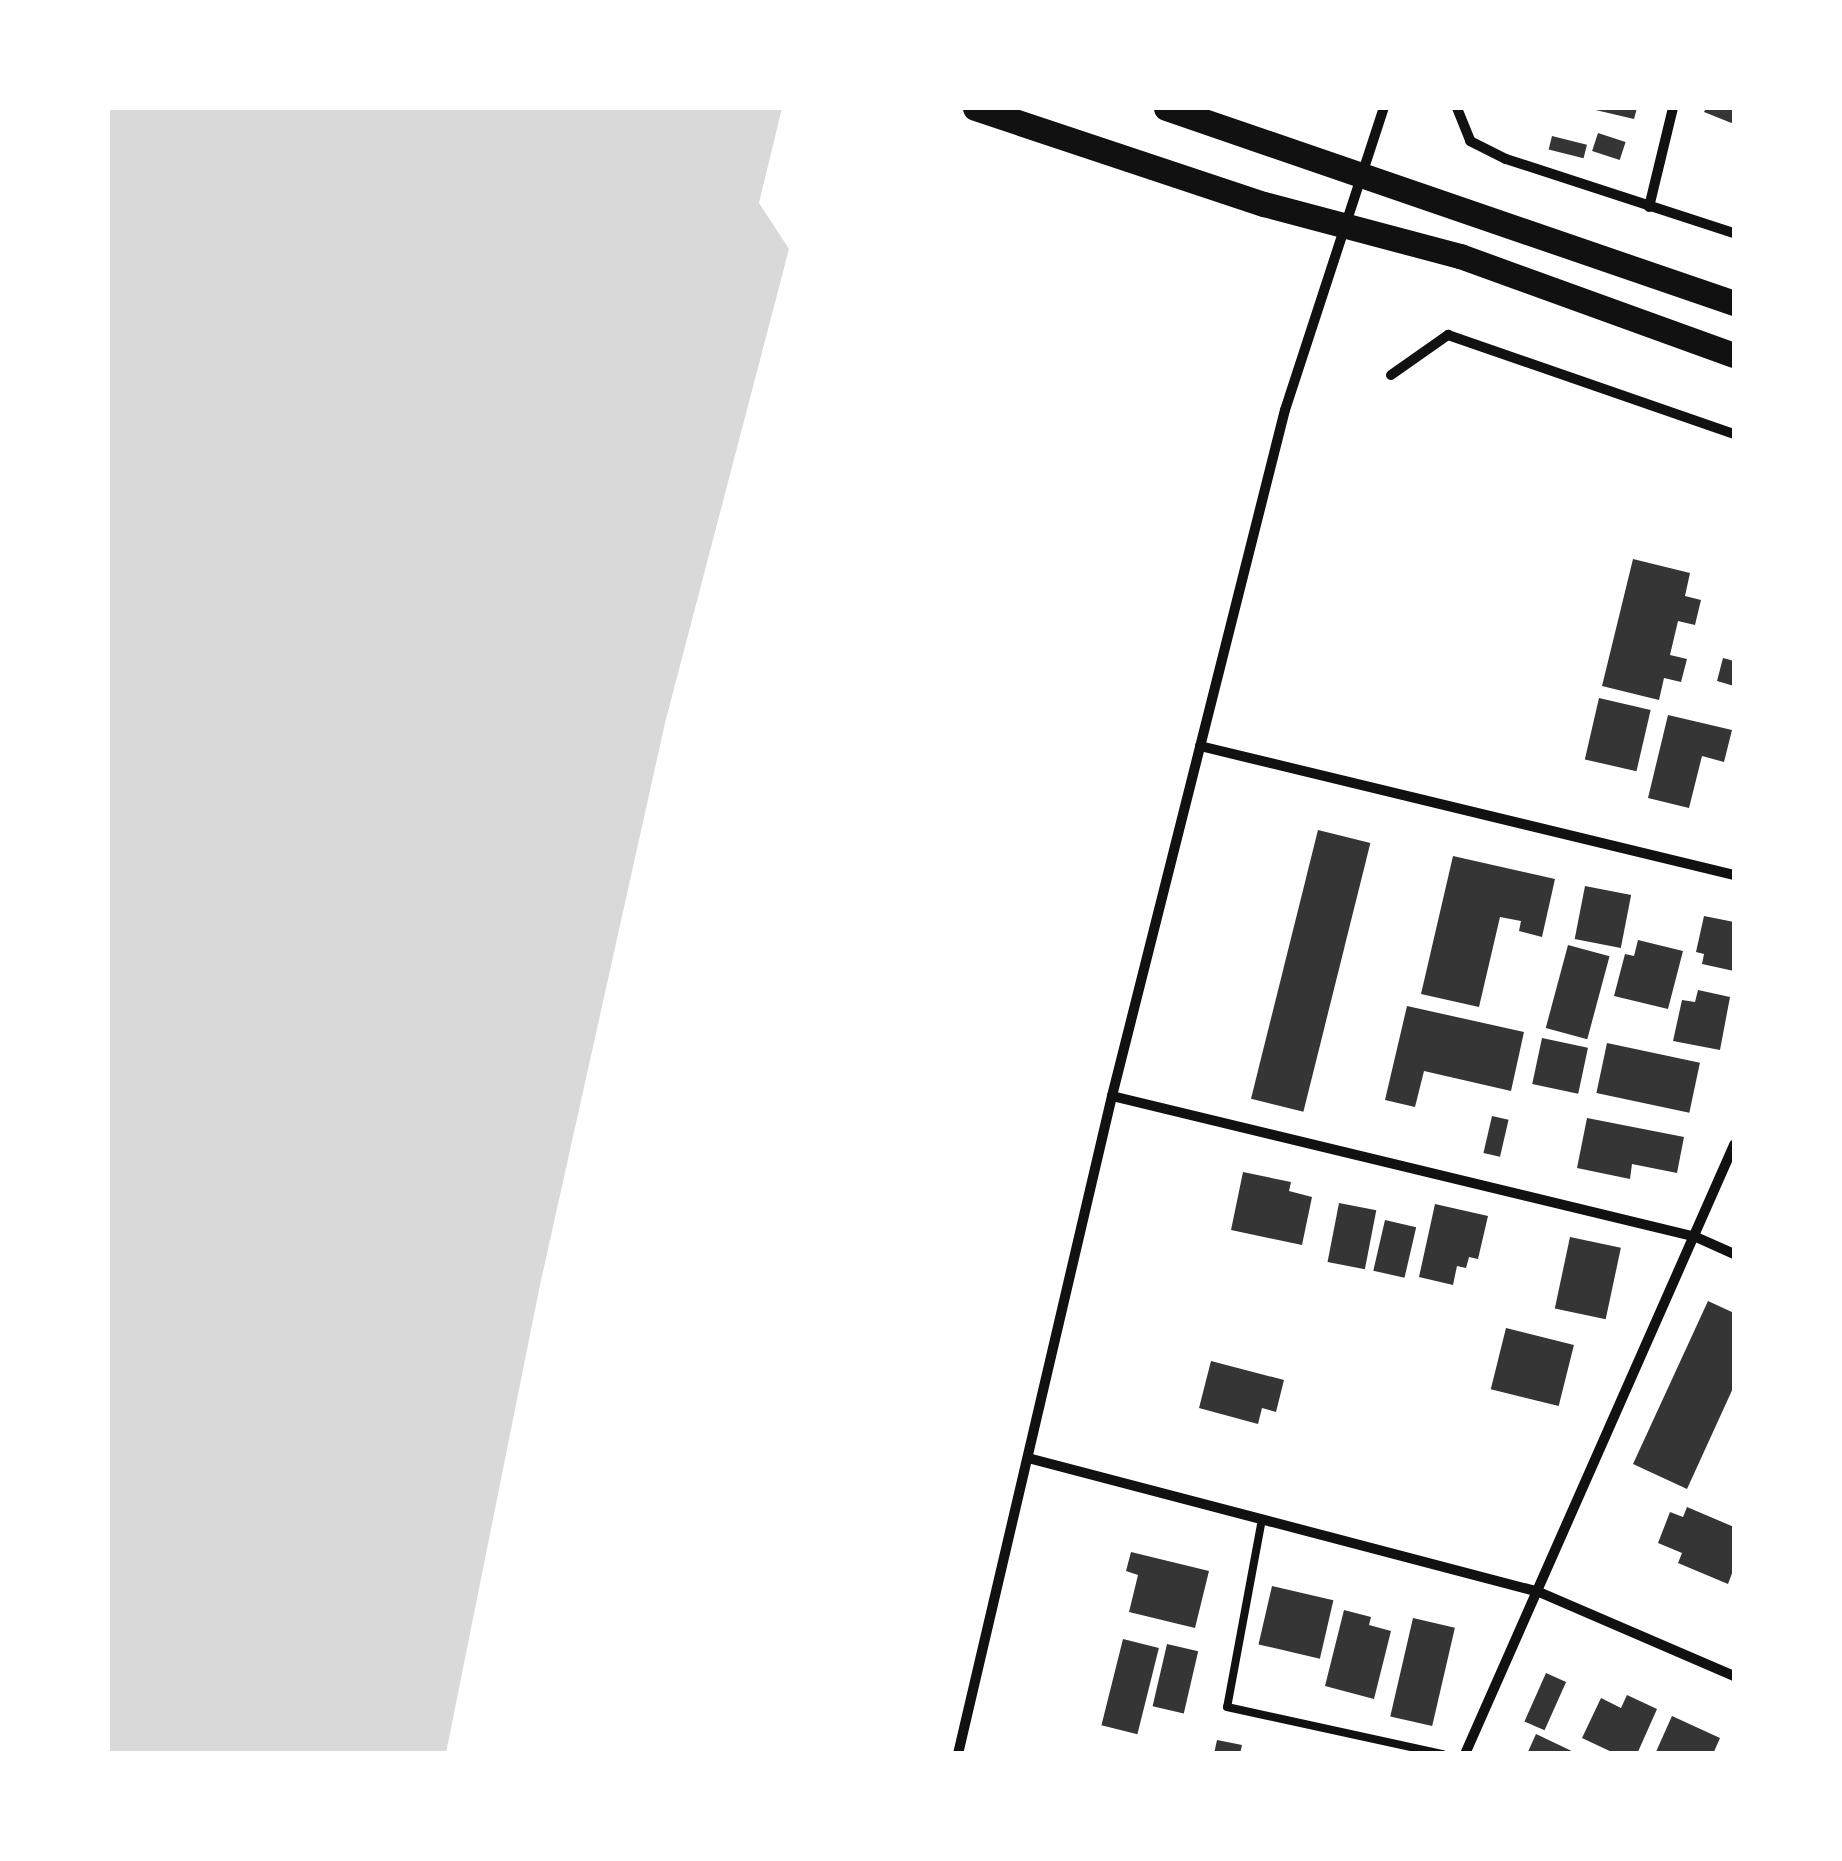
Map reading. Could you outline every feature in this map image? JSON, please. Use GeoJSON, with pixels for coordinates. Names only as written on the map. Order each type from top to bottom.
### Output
{"type":"FeatureCollection","features":[{"type":"Feature","properties":{"kind":"main road"},"geometry":{"type":"LineString","coordinates":[[975,108],[1264,204],[1460,256],[1734,354]]}},
{"type":"Feature","properties":{"kind":"main road"},"geometry":{"type":"LineString","coordinates":[[1166,108],[1734,302]]}},
{"type":"Feature","properties":{"kind":"street"},"geometry":{"type":"LineString","coordinates":[[958,1754],[1112,1096],[1285,410],[1384,108]]}},
{"type":"Feature","properties":{"kind":"street"},"geometry":{"type":"LineString","coordinates":[[1457,108],[1470,140],[1506,160],[1734,233]]}},
{"type":"Feature","properties":{"kind":"street"},"geometry":{"type":"LineString","coordinates":[[1650,207],[1673,108]]}},
{"type":"Feature","properties":{"kind":"street"},"geometry":{"type":"LineString","coordinates":[[1391,375],[1448,335],[1734,434]]}},
{"type":"Feature","properties":{"kind":"street"},"geometry":{"type":"LineString","coordinates":[[1200,746],[1734,874]]}},
{"type":"Feature","properties":{"kind":"street"},"geometry":{"type":"LineString","coordinates":[[1112,1096],[1696,1237],[1734,1254]]}},
{"type":"Feature","properties":{"kind":"street"},"geometry":{"type":"LineString","coordinates":[[1465,1754],[1734,1145]]}},
{"type":"Feature","properties":{"kind":"street"},"geometry":{"type":"LineString","coordinates":[[1028,1458],[1539,1592],[1734,1676]]}},
{"type":"Feature","properties":{"kind":"lane"},"geometry":{"type":"LineString","coordinates":[[1262,1520],[1227,1707],[1443,1754]]}},
{"type":"Feature","properties":{"kind":"shaded area"},"geometry":{"type":"Polygon","coordinates":[[[108,108],[782,108],[759,203],[789,249],[665,723],[540,1285],[446,1753],[108,1753],[108,108]]]}},
{"type":"Feature","properties":{"kind":"building"},"geometry":{"type":"Polygon","coordinates":[[[1587,108],[1637,108],[1634,119],[1587,108]]]}},
{"type":"Feature","properties":{"kind":"building"},"geometry":{"type":"Polygon","coordinates":[[[1706,108],[1734,108],[1734,124],[1704,112],[1706,108]]]}},
{"type":"Feature","properties":{"kind":"building"},"geometry":{"type":"Polygon","coordinates":[[[1598,133],[1626,142],[1620,160],[1592,151],[1598,133]]]}},
{"type":"Feature","properties":{"kind":"building"},"geometry":{"type":"Polygon","coordinates":[[[1552,136],[1587,145],[1584,158],[1549,150],[1552,136]]]}},
{"type":"Feature","properties":{"kind":"building"},"geometry":{"type":"Polygon","coordinates":[[[1633,559],[1690,573],[1685,596],[1701,600],[1695,625],[1678,621],[1670,655],[1687,659],[1681,682],[1664,678],[1659,700],[1602,686],[1633,559]]]}},
{"type":"Feature","properties":{"kind":"building"},"geometry":{"type":"Polygon","coordinates":[[[1723,658],[1734,661],[1734,686],[1717,681],[1723,658]]]}},
{"type":"Feature","properties":{"kind":"building"},"geometry":{"type":"Polygon","coordinates":[[[1599,698],[1651,710],[1636,771],[1585,759],[1599,698]]]}},
{"type":"Feature","properties":{"kind":"building"},"geometry":{"type":"Polygon","coordinates":[[[1668,715],[1732,730],[1724,762],[1702,756],[1689,808],[1648,798],[1668,715]]]}},
{"type":"Feature","properties":{"kind":"building"},"geometry":{"type":"Polygon","coordinates":[[[1318,830],[1370,843],[1303,1112],[1251,1099],[1318,830]]]}},
{"type":"Feature","properties":{"kind":"building"},"geometry":{"type":"Polygon","coordinates":[[[1453,856],[1555,879],[1542,937],[1519,931],[1521,921],[1500,917],[1479,1007],[1421,994],[1453,856]]]}},
{"type":"Feature","properties":{"kind":"building"},"geometry":{"type":"Polygon","coordinates":[[[1585,886],[1631,895],[1621,948],[1575,939],[1585,886]]]}},
{"type":"Feature","properties":{"kind":"building"},"geometry":{"type":"Polygon","coordinates":[[[1704,916],[1734,922],[1734,971],[1702,964],[1704,954],[1696,952],[1704,916]]]}},
{"type":"Feature","properties":{"kind":"building"},"geometry":{"type":"Polygon","coordinates":[[[1638,940],[1683,951],[1668,1009],[1614,996],[1625,954],[1634,956],[1638,940]]]}},
{"type":"Feature","properties":{"kind":"building"},"geometry":{"type":"Polygon","coordinates":[[[1568,945],[1610,956],[1587,1039],[1546,1028],[1568,945]]]}},
{"type":"Feature","properties":{"kind":"building"},"geometry":{"type":"Polygon","coordinates":[[[1698,990],[1730,997],[1720,1050],[1673,1041],[1682,1000],[1695,1002],[1698,990]]]}},
{"type":"Feature","properties":{"kind":"building"},"geometry":{"type":"Polygon","coordinates":[[[1407,1006],[1524,1032],[1511,1091],[1424,1071],[1415,1107],[1385,1100],[1407,1006]]]}},
{"type":"Feature","properties":{"kind":"building"},"geometry":{"type":"Polygon","coordinates":[[[1542,1038],[1588,1048],[1578,1094],[1532,1084],[1542,1038]]]}},
{"type":"Feature","properties":{"kind":"building"},"geometry":{"type":"Polygon","coordinates":[[[1607,1043],[1700,1063],[1689,1113],[1596,1093],[1607,1043]]]}},
{"type":"Feature","properties":{"kind":"building"},"geometry":{"type":"Polygon","coordinates":[[[1492,1116],[1509,1120],[1500,1157],[1483,1153],[1492,1116]]]}},
{"type":"Feature","properties":{"kind":"building"},"geometry":{"type":"Polygon","coordinates":[[[1587,1118],[1684,1137],[1677,1173],[1632,1164],[1630,1179],[1577,1168],[1587,1118]]]}},
{"type":"Feature","properties":{"kind":"building"},"geometry":{"type":"Polygon","coordinates":[[[1243,1172],[1291,1182],[1289,1191],[1312,1197],[1302,1245],[1231,1230],[1243,1172]]]}},
{"type":"Feature","properties":{"kind":"building"},"geometry":{"type":"Polygon","coordinates":[[[1339,1203],[1376,1210],[1365,1269],[1328,1262],[1339,1203]]]}},
{"type":"Feature","properties":{"kind":"building"},"geometry":{"type":"Polygon","coordinates":[[[1435,1204],[1488,1216],[1478,1259],[1469,1257],[1466,1268],[1457,1266],[1453,1285],[1419,1277],[1435,1204]]]}},
{"type":"Feature","properties":{"kind":"building"},"geometry":{"type":"Polygon","coordinates":[[[1385,1220],[1416,1227],[1404,1278],[1373,1271],[1385,1220]]]}},
{"type":"Feature","properties":{"kind":"building"},"geometry":{"type":"Polygon","coordinates":[[[1570,1237],[1621,1248],[1606,1319],[1555,1308],[1570,1237]]]}},
{"type":"Feature","properties":{"kind":"building"},"geometry":{"type":"Polygon","coordinates":[[[1708,1301],[1734,1313],[1734,1386],[1687,1489],[1633,1464],[1708,1301]]]}},
{"type":"Feature","properties":{"kind":"building"},"geometry":{"type":"Polygon","coordinates":[[[1506,1328],[1574,1345],[1559,1406],[1491,1389],[1506,1328]]]}},
{"type":"Feature","properties":{"kind":"building"},"geometry":{"type":"Polygon","coordinates":[[[1211,1361],[1284,1380],[1276,1412],[1262,1408],[1258,1424],[1199,1408],[1211,1361]]]}},
{"type":"Feature","properties":{"kind":"building"},"geometry":{"type":"Polygon","coordinates":[[[1687,1507],[1734,1527],[1734,1568],[1728,1584],[1678,1563],[1682,1553],[1658,1543],[1670,1512],[1683,1517],[1687,1507]]]}},
{"type":"Feature","properties":{"kind":"building"},"geometry":{"type":"Polygon","coordinates":[[[1131,1552],[1209,1571],[1195,1628],[1129,1612],[1138,1575],[1126,1571],[1131,1552]]]}},
{"type":"Feature","properties":{"kind":"building"},"geometry":{"type":"Polygon","coordinates":[[[1272,1586],[1333,1600],[1320,1659],[1259,1644],[1272,1586]]]}},
{"type":"Feature","properties":{"kind":"building"},"geometry":{"type":"Polygon","coordinates":[[[1344,1610],[1371,1617],[1369,1625],[1391,1631],[1374,1699],[1325,1686],[1344,1610]]]}},
{"type":"Feature","properties":{"kind":"building"},"geometry":{"type":"Polygon","coordinates":[[[1413,1618],[1455,1628],[1432,1726],[1390,1716],[1413,1618]]]}},
{"type":"Feature","properties":{"kind":"building"},"geometry":{"type":"Polygon","coordinates":[[[1123,1639],[1159,1648],[1137,1734],[1101,1725],[1123,1639]]]}},
{"type":"Feature","properties":{"kind":"building"},"geometry":{"type":"Polygon","coordinates":[[[1167,1644],[1198,1651],[1184,1714],[1153,1706],[1167,1644]]]}},
{"type":"Feature","properties":{"kind":"building"},"geometry":{"type":"Polygon","coordinates":[[[1546,1673],[1566,1682],[1545,1730],[1524,1721],[1546,1673]]]}},
{"type":"Feature","properties":{"kind":"building"},"geometry":{"type":"Polygon","coordinates":[[[1627,1695],[1657,1709],[1637,1754],[1616,1754],[1582,1738],[1601,1698],[1621,1708],[1627,1695]]]}},
{"type":"Feature","properties":{"kind":"building"},"geometry":{"type":"Polygon","coordinates":[[[1672,1716],[1720,1738],[1713,1754],[1655,1754],[1672,1716]]]}},
{"type":"Feature","properties":{"kind":"building"},"geometry":{"type":"Polygon","coordinates":[[[1536,1734],[1578,1754],[1527,1754],[1536,1734]]]}},
{"type":"Feature","properties":{"kind":"building"},"geometry":{"type":"Polygon","coordinates":[[[1217,1740],[1242,1745],[1240,1754],[1214,1754],[1217,1740]]]}}]}
